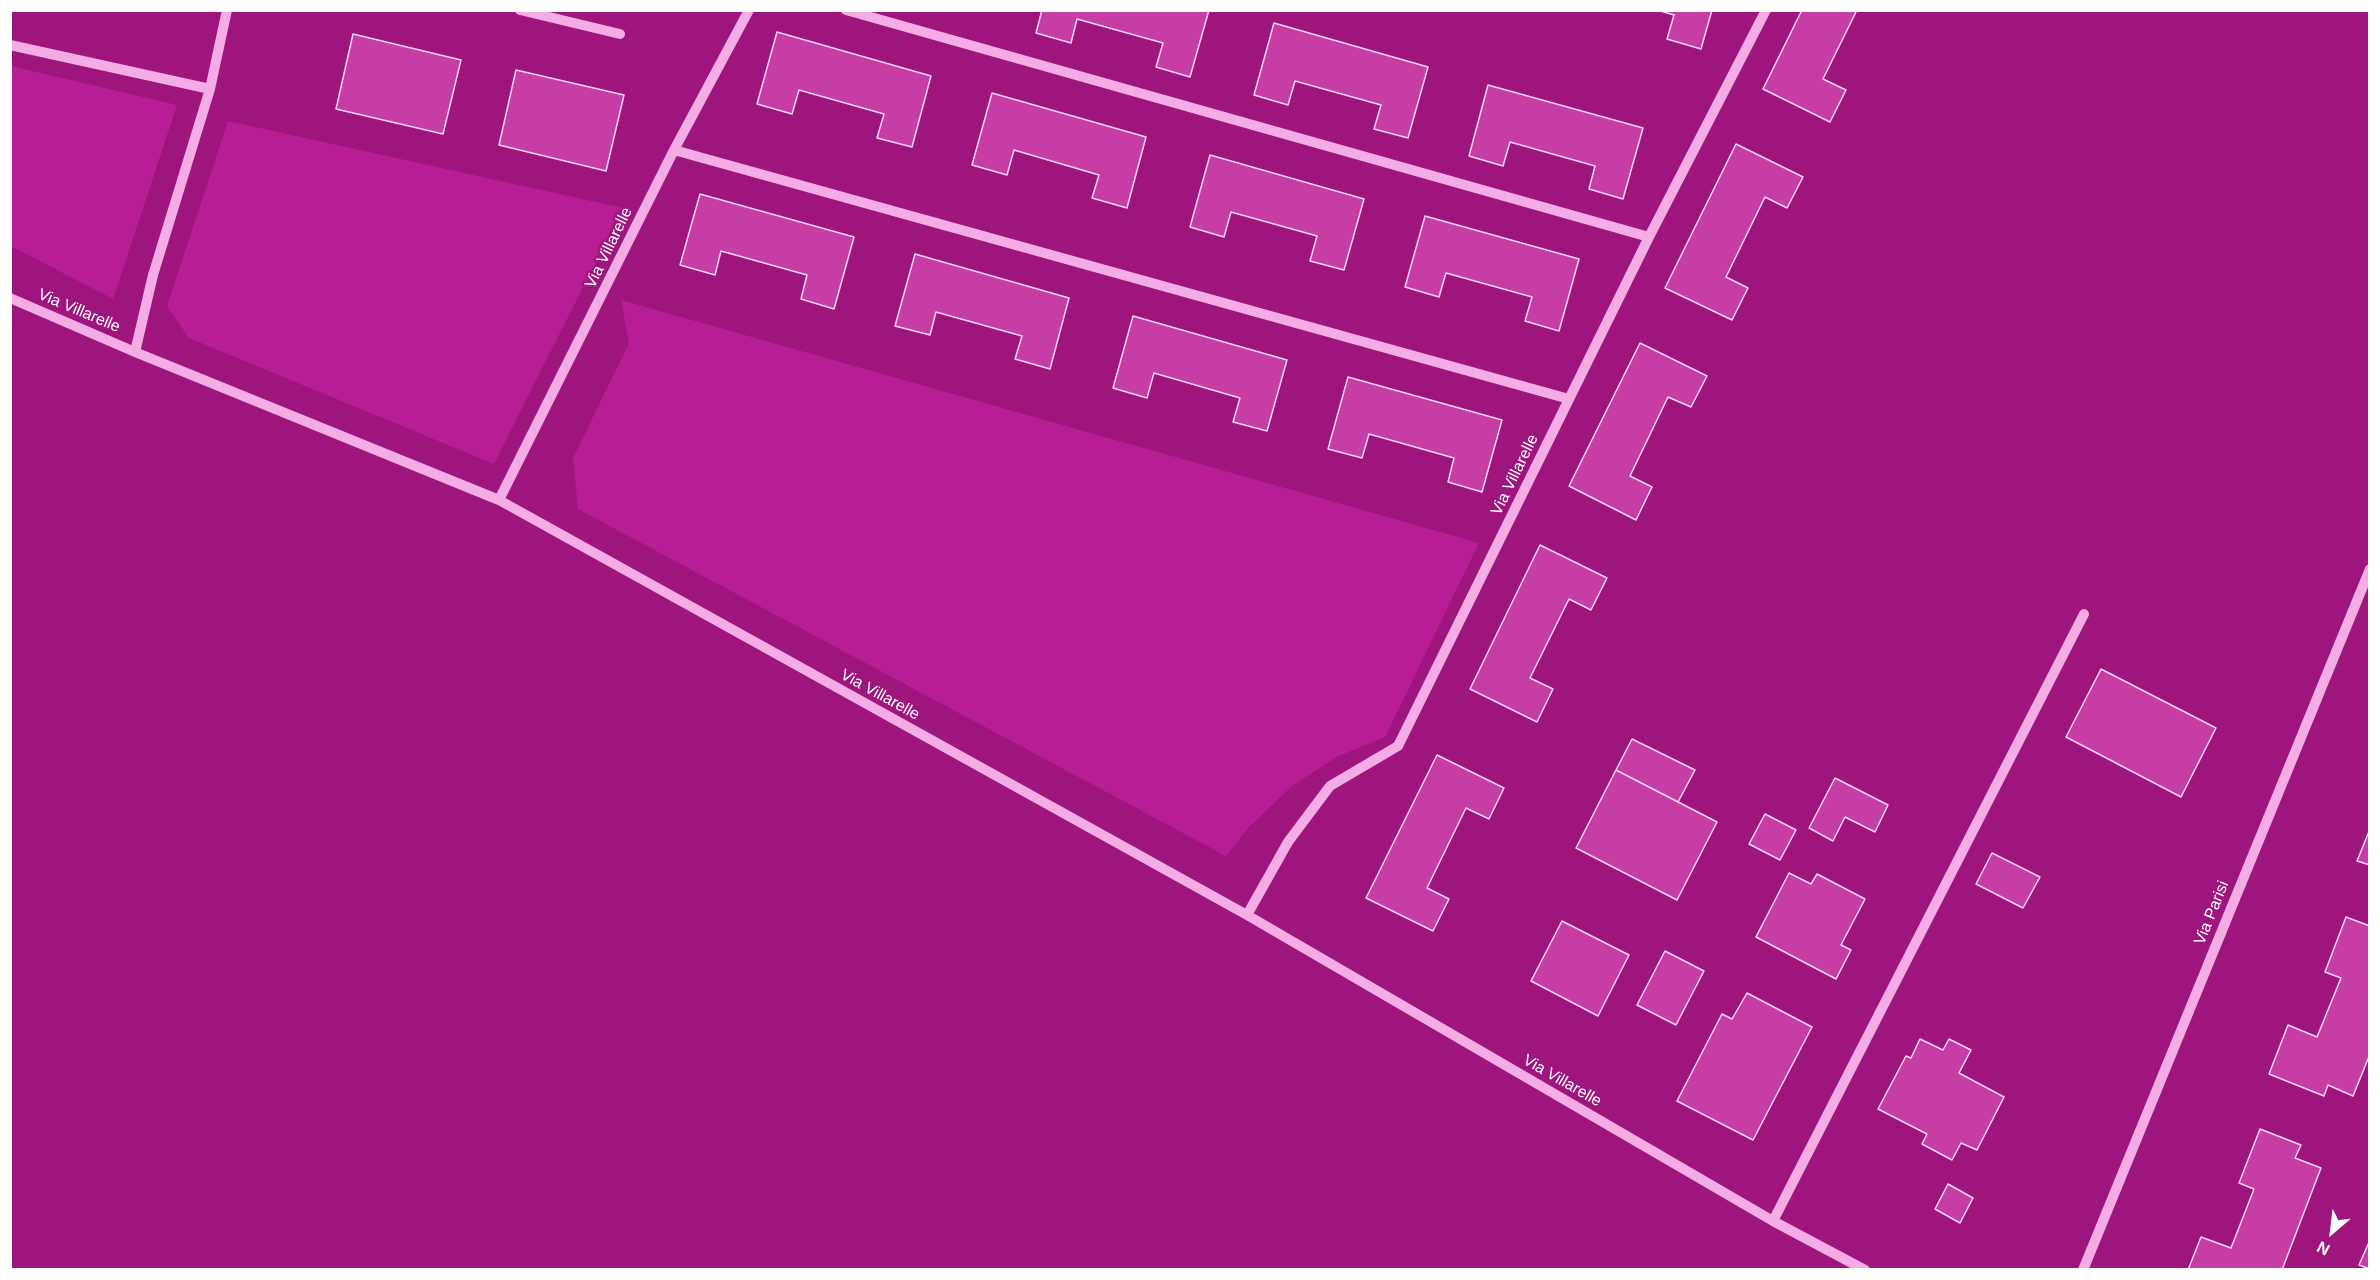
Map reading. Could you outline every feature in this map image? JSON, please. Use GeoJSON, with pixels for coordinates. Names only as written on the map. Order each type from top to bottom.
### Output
{"type":"FeatureCollection","features":[{"type":"Feature","properties":{"kind":"street","name":"Via Villarelle"},"geometry":{"type":"LineString","coordinates":[[135,352],[153,275],[210,89],[227,10]]}},
{"type":"Feature","properties":{"kind":"street"},"geometry":{"type":"LineString","coordinates":[[520,10],[620,34]]}},
{"type":"Feature","properties":{"kind":"street","name":"Via Villarelle"},"geometry":{"type":"LineString","coordinates":[[499,500],[674,150],[749,10]]}},
{"type":"Feature","properties":{"kind":"street"},"geometry":{"type":"LineString","coordinates":[[846,10],[1649,237]]}},
{"type":"Feature","properties":{"kind":"street","name":"Via Villarelle"},"geometry":{"type":"LineString","coordinates":[[1247,915],[1288,842],[1330,786],[1398,746],[1649,237],[1766,10]]}},
{"type":"Feature","properties":{"kind":"street"},"geometry":{"type":"LineString","coordinates":[[10,45],[210,89]]}},
{"type":"Feature","properties":{"kind":"street"},"geometry":{"type":"LineString","coordinates":[[674,150],[1569,399]]}},
{"type":"Feature","properties":{"kind":"street","name":"Via Villarelle"},"geometry":{"type":"LineString","coordinates":[[10,298],[135,352],[499,500],[1247,915],[1773,1221],[1865,1269]]}},
{"type":"Feature","properties":{"kind":"street","name":"Via Parisi"},"geometry":{"type":"LineString","coordinates":[[2083,1269],[2370,569]]}},
{"type":"Feature","properties":{"kind":"street"},"geometry":{"type":"LineString","coordinates":[[1773,1221],[2084,614]]}},
{"type":"Feature","properties":{"kind":"shaded area"},"geometry":{"type":"Polygon","coordinates":[[[11,66],[177,105],[113,299],[11,246],[11,66]]]}},
{"type":"Feature","properties":{"kind":"shaded area"},"geometry":{"type":"Polygon","coordinates":[[[228,121],[623,208],[494,464],[189,338],[167,306],[228,121]]]}},
{"type":"Feature","properties":{"kind":"shaded area"},"geometry":{"type":"Polygon","coordinates":[[[621,300],[1479,543],[1385,737],[1336,757],[1292,786],[1249,827],[1226,856],[578,509],[573,458],[629,343],[621,300]]]}},
{"type":"Feature","properties":{"kind":"building"},"geometry":{"type":"Polygon","coordinates":[[[1042,10],[1209,10],[1190,77],[1156,67],[1163,43],[1077,19],[1071,43],[1036,33],[1042,10]]]}},
{"type":"Feature","properties":{"kind":"building"},"geometry":{"type":"Polygon","coordinates":[[[1657,10],[1712,10],[1701,49],[1667,39],[1674,15],[1657,10]]]}},
{"type":"Feature","properties":{"kind":"building"},"geometry":{"type":"Polygon","coordinates":[[[1802,10],[1857,10],[1823,79],[1846,90],[1830,122],[1763,89],[1802,10]]]}},
{"type":"Feature","properties":{"kind":"building"},"geometry":{"type":"Polygon","coordinates":[[[1274,23],[1428,67],[1408,138],[1374,129],[1381,105],[1295,81],[1288,105],[1254,95],[1274,23]]]}},
{"type":"Feature","properties":{"kind":"building"},"geometry":{"type":"Polygon","coordinates":[[[777,32],[931,76],[912,147],[877,138],[884,114],[799,90],[792,114],[757,104],[777,32]]]}},
{"type":"Feature","properties":{"kind":"building"},"geometry":{"type":"Polygon","coordinates":[[[353,34],[461,60],[443,134],[336,109],[353,34]]]}},
{"type":"Feature","properties":{"kind":"building"},"geometry":{"type":"Polygon","coordinates":[[[516,70],[624,95],[606,171],[499,145],[516,70]]]}},
{"type":"Feature","properties":{"kind":"building"},"geometry":{"type":"Polygon","coordinates":[[[1488,85],[1643,128],[1623,199],[1589,189],[1595,166],[1510,142],[1503,166],[1469,156],[1488,85]]]}},
{"type":"Feature","properties":{"kind":"building"},"geometry":{"type":"Polygon","coordinates":[[[992,93],[1146,137],[1127,208],[1092,198],[1099,175],[1014,150],[1007,175],[972,165],[992,93]]]}},
{"type":"Feature","properties":{"kind":"building"},"geometry":{"type":"Polygon","coordinates":[[[1736,144],[1803,177],[1787,208],[1765,197],[1726,277],[1748,288],[1732,320],[1665,288],[1736,144]]]}},
{"type":"Feature","properties":{"kind":"building"},"geometry":{"type":"Polygon","coordinates":[[[1210,155],[1364,199],[1344,270],[1310,261],[1317,236],[1231,212],[1224,237],[1190,227],[1210,155]]]}},
{"type":"Feature","properties":{"kind":"building"},"geometry":{"type":"Polygon","coordinates":[[[700,194],[854,237],[834,309],[801,299],[807,275],[721,251],[715,275],[680,265],[700,194]]]}},
{"type":"Feature","properties":{"kind":"building"},"geometry":{"type":"Polygon","coordinates":[[[1425,216],[1579,259],[1559,331],[1525,321],[1532,297],[1446,273],[1439,297],[1405,287],[1425,216]]]}},
{"type":"Feature","properties":{"kind":"building"},"geometry":{"type":"Polygon","coordinates":[[[915,254],[1069,298],[1050,369],[1015,359],[1022,336],[936,312],[930,335],[895,326],[915,254]]]}},
{"type":"Feature","properties":{"kind":"building"},"geometry":{"type":"Polygon","coordinates":[[[1133,316],[1287,360],[1267,431],[1233,422],[1240,398],[1154,373],[1147,398],[1113,388],[1133,316]]]}},
{"type":"Feature","properties":{"kind":"building"},"geometry":{"type":"Polygon","coordinates":[[[1640,343],[1707,376],[1691,407],[1668,397],[1630,476],[1652,487],[1636,520],[1569,486],[1640,343]]]}},
{"type":"Feature","properties":{"kind":"building"},"geometry":{"type":"Polygon","coordinates":[[[1348,377],[1502,420],[1482,492],[1448,482],[1454,458],[1369,434],[1362,458],[1328,449],[1348,377]]]}},
{"type":"Feature","properties":{"kind":"building"},"geometry":{"type":"Polygon","coordinates":[[[1540,545],[1607,578],[1591,610],[1569,599],[1530,678],[1553,689],[1537,722],[1470,689],[1540,545]]]}},
{"type":"Feature","properties":{"kind":"building"},"geometry":{"type":"Polygon","coordinates":[[[2101,669],[2216,728],[2181,797],[2066,737],[2101,669]]]}},
{"type":"Feature","properties":{"kind":"building"},"geometry":{"type":"Polygon","coordinates":[[[1632,739],[1695,770],[1678,802],[1616,770],[1632,739]]]}},
{"type":"Feature","properties":{"kind":"building"},"geometry":{"type":"Polygon","coordinates":[[[1437,755],[1504,788],[1489,819],[1466,808],[1427,888],[1449,899],[1433,931],[1366,898],[1437,755]]]}},
{"type":"Feature","properties":{"kind":"building"},"geometry":{"type":"Polygon","coordinates":[[[1616,770],[1717,822],[1677,900],[1576,848],[1616,770]]]}},
{"type":"Feature","properties":{"kind":"building"},"geometry":{"type":"Polygon","coordinates":[[[1835,778],[1888,805],[1875,832],[1845,817],[1833,841],[1809,828],[1835,778]]]}},
{"type":"Feature","properties":{"kind":"building"},"geometry":{"type":"Polygon","coordinates":[[[1765,814],[1796,830],[1780,860],[1749,844],[1765,814]]]}},
{"type":"Feature","properties":{"kind":"building"},"geometry":{"type":"Polygon","coordinates":[[[2370,829],[2370,865],[2357,861],[2370,829]]]}},
{"type":"Feature","properties":{"kind":"building"},"geometry":{"type":"Polygon","coordinates":[[[1992,853],[2040,877],[2023,908],[1976,884],[1992,853]]]}},
{"type":"Feature","properties":{"kind":"building"},"geometry":{"type":"Polygon","coordinates":[[[1789,873],[1811,884],[1817,874],[1865,899],[1841,945],[1851,950],[1836,979],[1756,937],[1789,873]]]}},
{"type":"Feature","properties":{"kind":"building"},"geometry":{"type":"Polygon","coordinates":[[[2346,917],[2370,926],[2370,1054],[2353,1096],[2328,1085],[2324,1096],[2269,1074],[2288,1025],[2317,1037],[2341,978],[2325,972],[2346,917]]]}},
{"type":"Feature","properties":{"kind":"building"},"geometry":{"type":"Polygon","coordinates":[[[1562,921],[1629,955],[1598,1016],[1531,981],[1562,921]]]}},
{"type":"Feature","properties":{"kind":"building"},"geometry":{"type":"Polygon","coordinates":[[[1665,951],[1704,971],[1676,1025],[1637,1005],[1665,951]]]}},
{"type":"Feature","properties":{"kind":"building"},"geometry":{"type":"Polygon","coordinates":[[[1747,993],[1812,1027],[1753,1140],[1677,1101],[1722,1014],[1732,1019],[1747,993]]]}},
{"type":"Feature","properties":{"kind":"building"},"geometry":{"type":"Polygon","coordinates":[[[1920,1039],[1943,1050],[1949,1039],[1971,1050],[1959,1073],[2004,1097],[1977,1150],[1961,1143],[1952,1160],[1922,1144],[1927,1134],[1878,1109],[1906,1056],[1911,1058],[1920,1039]]]}},
{"type":"Feature","properties":{"kind":"building"},"geometry":{"type":"Polygon","coordinates":[[[2260,1129],[2301,1145],[2295,1158],[2321,1168],[2282,1270],[2188,1270],[2201,1237],[2231,1248],[2254,1189],[2239,1183],[2260,1129]]]}},
{"type":"Feature","properties":{"kind":"building"},"geometry":{"type":"Polygon","coordinates":[[[1948,1184],[1973,1198],[1960,1223],[1935,1209],[1948,1184]]]}},
{"type":"Feature","properties":{"kind":"building"},"geometry":{"type":"Polygon","coordinates":[[[2370,1240],[2370,1269],[2359,1265],[2370,1240]]]}}]}
